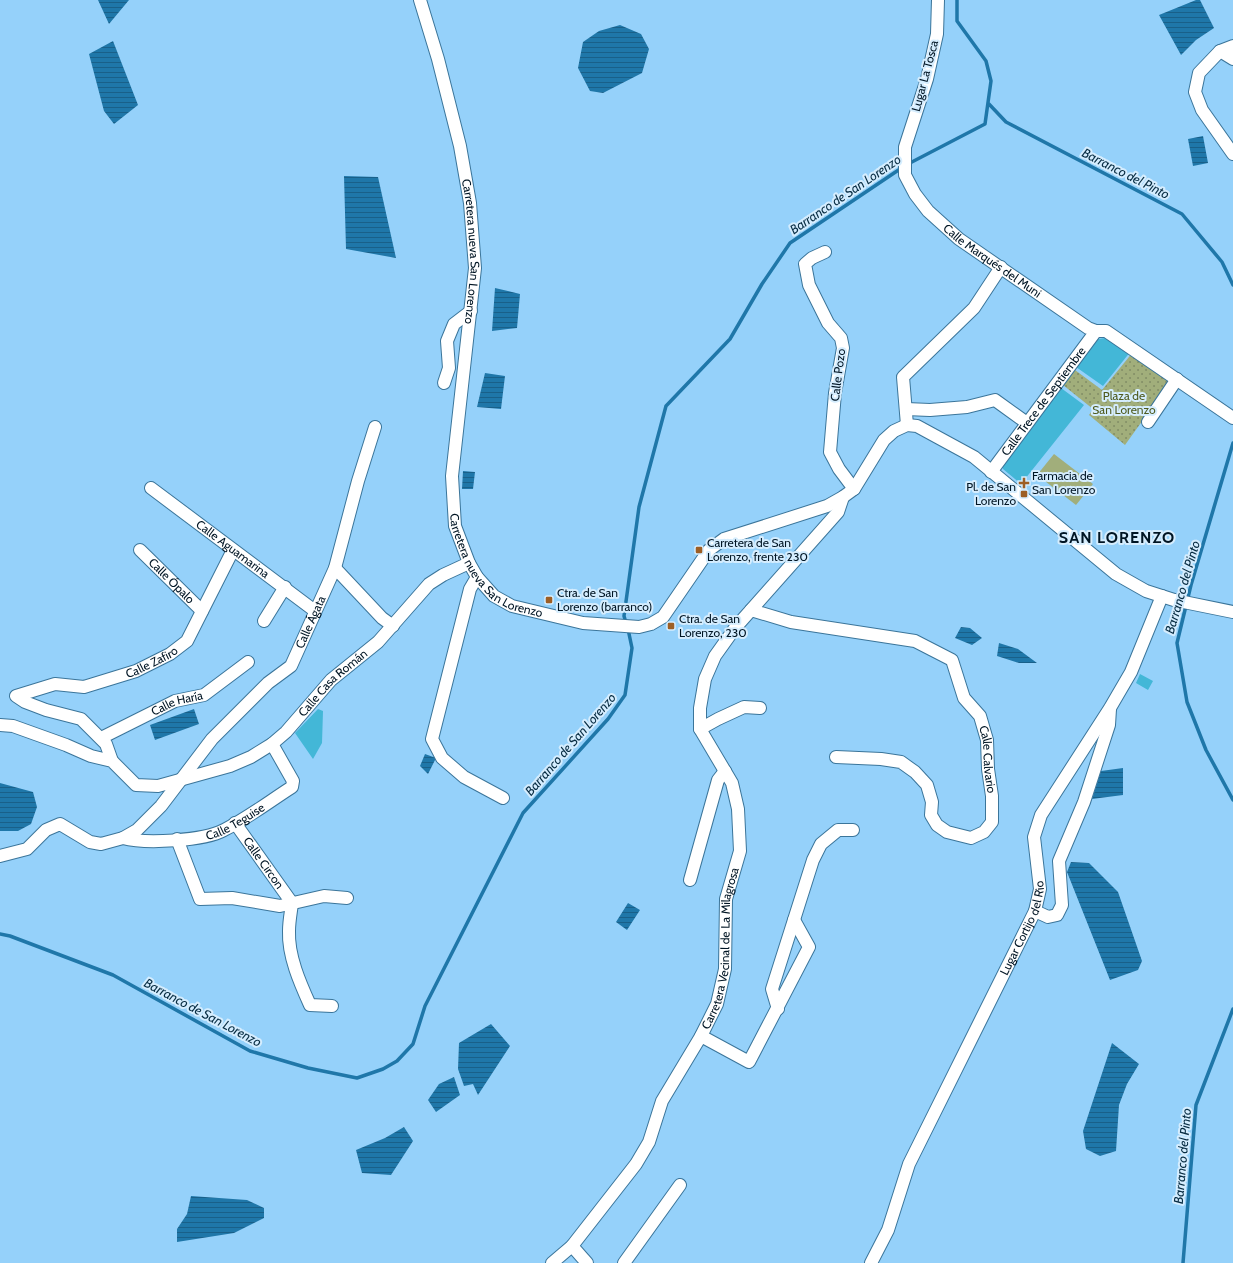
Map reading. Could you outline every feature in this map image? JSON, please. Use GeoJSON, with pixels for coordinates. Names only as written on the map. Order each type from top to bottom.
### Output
{"type":"FeatureCollection","features":[{"type":"Feature","properties":{"kind":"street","name":"Carretera nueva San Lorenzo"},"geometry":{"type":"LineString","coordinates":[[420,0],[438,59],[460,146],[470,202],[475,268],[452,476],[455,526],[468,563],[477,577],[494,596],[512,606],[583,624],[639,627],[651,624],[663,617],[709,550],[724,539],[827,506],[843,497],[854,489],[884,440],[894,431],[907,424]]}},
{"type":"Feature","properties":{"kind":"street","name":"Lugar La Tosca"},"geometry":{"type":"LineString","coordinates":[[905,175],[905,147],[927,79],[937,34],[938,0]]}},
{"type":"Feature","properties":{"kind":"street"},"geometry":{"type":"LineString","coordinates":[[1233,46],[1220,51],[1199,73],[1195,92],[1202,110],[1233,154]]}},
{"type":"Feature","properties":{"kind":"street"},"geometry":{"type":"LineString","coordinates":[[1220,51],[1233,59]]}},
{"type":"Feature","properties":{"kind":"street","name":"Calle Marqués del Muni"},"geometry":{"type":"LineString","coordinates":[[905,175],[914,194],[928,211],[959,239],[1096,332]]}},
{"type":"Feature","properties":{"kind":"street","name":"Calle Pozo"},"geometry":{"type":"LineString","coordinates":[[825,252],[812,258],[805,264],[809,285],[828,323],[841,338],[843,348],[835,393],[830,452],[839,469],[854,489]]}},
{"type":"Feature","properties":{"kind":"street"},"geometry":{"type":"LineString","coordinates":[[1001,267],[974,308],[903,377],[907,424],[918,426],[974,457],[1116,574],[1146,591],[1233,612]]}},
{"type":"Feature","properties":{"kind":"street"},"geometry":{"type":"LineString","coordinates":[[444,383],[449,368],[447,341],[454,324],[471,311]]}},
{"type":"Feature","properties":{"kind":"street"},"geometry":{"type":"LineString","coordinates":[[1096,332],[1106,331],[1233,418]]}},
{"type":"Feature","properties":{"kind":"street","name":"Calle Trece de Septiembre"},"geometry":{"type":"LineString","coordinates":[[991,472],[1096,332]]}},
{"type":"Feature","properties":{"kind":"street"},"geometry":{"type":"LineString","coordinates":[[1148,422],[1177,379]]}},
{"type":"Feature","properties":{"kind":"street"},"geometry":{"type":"LineString","coordinates":[[906,409],[930,410],[967,407],[995,400],[1027,423]]}},
{"type":"Feature","properties":{"kind":"street","name":"Calle Ágata"},"geometry":{"type":"LineString","coordinates":[[182,779],[212,739],[268,683],[290,666],[335,568],[358,481],[375,427]]}},
{"type":"Feature","properties":{"kind":"street","name":"Calle Aguamarina"},"geometry":{"type":"LineString","coordinates":[[151,488],[315,611]]}},
{"type":"Feature","properties":{"kind":"street"},"geometry":{"type":"LineString","coordinates":[[760,708],[744,707],[700,729],[700,708],[705,679],[715,656],[735,628],[838,512],[843,497]]}},
{"type":"Feature","properties":{"kind":"street","name":"Calle Ópalo"},"geometry":{"type":"LineString","coordinates":[[140,550],[202,611]]}},
{"type":"Feature","properties":{"kind":"street","name":"Calle Zafiro"},"geometry":{"type":"LineString","coordinates":[[101,738],[81,719],[46,710],[25,702],[16,696],[56,684],[84,687],[136,671],[170,654],[187,641],[233,550]]}},
{"type":"Feature","properties":{"kind":"street","name":"Calle Casa Román"},"geometry":{"type":"LineString","coordinates":[[112,761],[136,784],[158,786],[230,766],[251,757],[272,744],[286,732],[331,680],[378,642],[429,584],[468,563]]}},
{"type":"Feature","properties":{"kind":"street"},"geometry":{"type":"LineString","coordinates":[[335,568],[382,618],[393,626]]}},
{"type":"Feature","properties":{"kind":"street"},"geometry":{"type":"LineString","coordinates":[[477,577],[470,589],[432,739],[442,758],[464,777],[503,798]]}},
{"type":"Feature","properties":{"kind":"street"},"geometry":{"type":"LineString","coordinates":[[264,622],[285,587]]}},
{"type":"Feature","properties":{"kind":"street","name":"Lugar Cortijo del Rio"},"geometry":{"type":"LineString","coordinates":[[871,1263],[888,1230],[909,1164],[1035,911],[1040,889],[1034,837],[1040,815],[1110,708],[1131,672],[1162,596]]}},
{"type":"Feature","properties":{"kind":"street","name":"Calle Calvario"},"geometry":{"type":"LineString","coordinates":[[751,610],[791,622],[915,641],[952,660],[964,698],[980,716],[987,740],[988,769],[992,796],[992,822],[984,832],[971,838],[947,832],[937,825],[931,815],[932,802],[928,786],[915,772],[901,762],[882,759],[836,757]]}},
{"type":"Feature","properties":{"kind":"street","name":"Calle Haría"},"geometry":{"type":"LineString","coordinates":[[101,738],[175,701],[204,695],[248,662]]}},
{"type":"Feature","properties":{"kind":"street"},"geometry":{"type":"LineString","coordinates":[[1035,911],[1048,917],[1057,915],[1062,905],[1059,861],[1084,802],[1109,725],[1110,708]]}},
{"type":"Feature","properties":{"kind":"street"},"geometry":{"type":"LineString","coordinates":[[0,725],[13,726],[66,745],[91,756],[112,761]]}},
{"type":"Feature","properties":{"kind":"street","name":"Carretera Vecinal de La Milagrosa"},"geometry":{"type":"LineString","coordinates":[[552,1263],[572,1246],[636,1164],[649,1142],[662,1101],[701,1036],[717,1004],[725,969],[726,899],[740,851],[738,809],[732,783],[700,729]]}},
{"type":"Feature","properties":{"kind":"street"},"geometry":{"type":"LineString","coordinates":[[101,738],[106,744],[112,761]]}},
{"type":"Feature","properties":{"kind":"street","name":"Calle Teguise"},"geometry":{"type":"LineString","coordinates":[[123,838],[136,841],[206,836],[223,831],[236,823],[292,787],[293,781],[272,744]]}},
{"type":"Feature","properties":{"kind":"street"},"geometry":{"type":"LineString","coordinates":[[690,880],[718,780],[725,771]]}},
{"type":"Feature","properties":{"kind":"street"},"geometry":{"type":"LineString","coordinates":[[0,856],[27,849],[46,830],[60,824],[90,842],[101,844],[123,838],[137,830],[156,811],[182,779]]}},
{"type":"Feature","properties":{"kind":"street","name":"Calle Circon"},"geometry":{"type":"LineString","coordinates":[[236,823],[292,903]]}},
{"type":"Feature","properties":{"kind":"street"},"geometry":{"type":"LineString","coordinates":[[778,1009],[772,989],[813,860],[821,844],[838,830],[853,830]]}},
{"type":"Feature","properties":{"kind":"street"},"geometry":{"type":"LineString","coordinates":[[177,839],[200,899],[232,898],[280,906],[324,896],[347,898]]}},
{"type":"Feature","properties":{"kind":"street"},"geometry":{"type":"LineString","coordinates":[[292,903],[289,932],[294,963],[304,991],[310,1005],[332,1006]]}},
{"type":"Feature","properties":{"kind":"street"},"geometry":{"type":"LineString","coordinates":[[701,1036],[749,1062],[809,947],[794,920]]}},
{"type":"Feature","properties":{"kind":"street"},"geometry":{"type":"LineString","coordinates":[[624,1263],[680,1185]]}},
{"type":"Feature","properties":{"kind":"street"},"geometry":{"type":"LineString","coordinates":[[572,1246],[587,1263]]}},
{"type":"Feature","properties":{"kind":"green space","name":"Plaza de San Lorenzo"},"geometry":{"type":"Polygon","coordinates":[[[1133,352],[1171,381],[1125,445],[1089,415],[1093,409],[1063,385],[1075,370],[1102,390],[1133,352]]]}},
{"type":"Feature","properties":{"kind":"green space"},"geometry":{"type":"Polygon","coordinates":[[[1054,454],[1093,484],[1076,505],[1037,475],[1054,454]]]}},
{"type":"Feature","properties":{"kind":"water"},"geometry":{"type":"Polygon","coordinates":[[[98,0],[129,0],[109,24],[98,0]]]}},
{"type":"Feature","properties":{"kind":"water"},"geometry":{"type":"Polygon","coordinates":[[[1196,0],[1200,0],[1214,28],[1196,40],[1181,55],[1159,15],[1196,0]]]}},
{"type":"Feature","properties":{"kind":"water"},"geometry":{"type":"Polygon","coordinates":[[[620,25],[641,34],[649,49],[642,73],[603,93],[590,91],[578,68],[583,42],[599,31],[620,25]]]}},
{"type":"Feature","properties":{"kind":"water"},"geometry":{"type":"Polygon","coordinates":[[[113,41],[138,105],[114,124],[104,111],[89,54],[113,41]]]}},
{"type":"Feature","properties":{"kind":"water"},"geometry":{"type":"Polygon","coordinates":[[[1203,136],[1208,163],[1193,166],[1188,139],[1203,136]]]}},
{"type":"Feature","properties":{"kind":"water"},"geometry":{"type":"Polygon","coordinates":[[[344,176],[378,177],[396,258],[346,249],[344,176]]]}},
{"type":"Feature","properties":{"kind":"water"},"geometry":{"type":"Polygon","coordinates":[[[495,288],[520,294],[517,328],[492,331],[495,288]]]}},
{"type":"Feature","properties":{"kind":"water"},"geometry":{"type":"Polygon","coordinates":[[[485,373],[505,376],[501,409],[477,407],[485,373]]]}},
{"type":"Feature","properties":{"kind":"water"},"geometry":{"type":"Polygon","coordinates":[[[463,471],[475,472],[473,489],[462,489],[463,471]]]}},
{"type":"Feature","properties":{"kind":"water"},"geometry":{"type":"Polygon","coordinates":[[[961,627],[970,628],[982,638],[972,645],[955,638],[961,627]]]}},
{"type":"Feature","properties":{"kind":"water"},"geometry":{"type":"Polygon","coordinates":[[[999,643],[1018,649],[1037,663],[1019,663],[997,656],[999,643]]]}},
{"type":"Feature","properties":{"kind":"water"},"geometry":{"type":"Polygon","coordinates":[[[194,709],[199,724],[155,740],[150,725],[194,709]]]}},
{"type":"Feature","properties":{"kind":"water"},"geometry":{"type":"Polygon","coordinates":[[[425,754],[436,758],[428,774],[420,766],[425,754]]]}},
{"type":"Feature","properties":{"kind":"water"},"geometry":{"type":"Polygon","coordinates":[[[1123,768],[1123,795],[1092,799],[1101,771],[1123,768]]]}},
{"type":"Feature","properties":{"kind":"water"},"geometry":{"type":"Polygon","coordinates":[[[0,783],[33,792],[37,807],[31,824],[18,831],[0,831],[0,783]]]}},
{"type":"Feature","properties":{"kind":"water"},"geometry":{"type":"Polygon","coordinates":[[[1071,862],[1089,863],[1118,892],[1142,961],[1138,970],[1110,980],[1067,872],[1071,862]]]}},
{"type":"Feature","properties":{"kind":"water"},"geometry":{"type":"Polygon","coordinates":[[[628,903],[640,910],[627,930],[616,922],[628,903]]]}},
{"type":"Feature","properties":{"kind":"water"},"geometry":{"type":"Polygon","coordinates":[[[491,1024],[510,1046],[478,1095],[473,1084],[464,1086],[458,1069],[459,1043],[491,1024]]]}},
{"type":"Feature","properties":{"kind":"water"},"geometry":{"type":"Polygon","coordinates":[[[1112,1043],[1139,1064],[1127,1084],[1119,1105],[1116,1151],[1100,1156],[1086,1149],[1083,1131],[1112,1043]]]}},
{"type":"Feature","properties":{"kind":"water"},"geometry":{"type":"Polygon","coordinates":[[[454,1077],[460,1095],[436,1112],[428,1100],[439,1084],[454,1077]]]}},
{"type":"Feature","properties":{"kind":"water"},"geometry":{"type":"Polygon","coordinates":[[[404,1127],[413,1141],[391,1175],[362,1173],[356,1150],[385,1138],[404,1127]]]}},
{"type":"Feature","properties":{"kind":"water"},"geometry":{"type":"Polygon","coordinates":[[[191,1196],[247,1200],[264,1208],[264,1218],[234,1233],[177,1242],[177,1229],[187,1214],[191,1196]]]}},
{"type":"Feature","properties":{"kind":"building"},"geometry":{"type":"Polygon","coordinates":[[[1112,337],[1131,351],[1103,386],[1076,367],[1098,339],[1112,337]]]}},
{"type":"Feature","properties":{"kind":"building"},"geometry":{"type":"Polygon","coordinates":[[[1061,388],[1084,405],[1021,484],[1003,469],[1003,464],[1061,388]]]}},
{"type":"Feature","properties":{"kind":"building"},"geometry":{"type":"Polygon","coordinates":[[[1140,674],[1153,681],[1148,690],[1136,683],[1140,674]]]}},
{"type":"Feature","properties":{"kind":"building"},"geometry":{"type":"Polygon","coordinates":[[[318,709],[323,711],[322,743],[313,759],[295,733],[318,709]]]}},
{"type":"Feature","properties":{"kind":"waterway","name":"Barranco de San Lorenzo"},"geometry":{"type":"LineString","coordinates":[[908,164],[985,124],[991,81],[986,61],[957,21],[957,0]]}},
{"type":"Feature","properties":{"kind":"waterway","name":"Barranco del Pinto"},"geometry":{"type":"LineString","coordinates":[[988,103],[1006,122],[1182,214],[1222,262],[1233,285]]}},
{"type":"Feature","properties":{"kind":"waterway","name":"Barranco de San Lorenzo"},"geometry":{"type":"LineString","coordinates":[[626,623],[624,616],[639,507],[666,406],[730,339],[762,284],[790,243],[903,167]]}},
{"type":"Feature","properties":{"kind":"waterway","name":"Barranco del Pinto"},"geometry":{"type":"LineString","coordinates":[[1233,443],[1191,585],[1177,643],[1187,702],[1206,750],[1233,800]]}},
{"type":"Feature","properties":{"kind":"waterway","name":"Barranco de San Lorenzo"},"geometry":{"type":"LineString","coordinates":[[0,934],[10,936],[113,975],[250,1051],[308,1068],[357,1078],[383,1069],[397,1061],[413,1044],[425,1006],[523,813],[608,719],[625,695],[632,648],[628,629]]}},
{"type":"Feature","properties":{"kind":"waterway","name":"Barranco del Pinto"},"geometry":{"type":"LineString","coordinates":[[1183,1263],[1196,1105],[1233,1009]]}},
{"type":"Feature","properties":{"kind":"place","name":"Farmacia de San Lorenzo"},"geometry":{"type":"Point","coordinates":[1024,483]}},
{"type":"Feature","properties":{"kind":"place","name":"Pl. de San Lorenzo"},"geometry":{"type":"Point","coordinates":[1024,494]}},
{"type":"Feature","properties":{"kind":"place","name":"Carretera de San Lorenzo, frente 230"},"geometry":{"type":"Point","coordinates":[699,550]}},
{"type":"Feature","properties":{"kind":"place","name":"Ctra. de San Lorenzo (barranco)"},"geometry":{"type":"Point","coordinates":[549,600]}},
{"type":"Feature","properties":{"kind":"place","name":"Ctra. de San Lorenzo, 230"},"geometry":{"type":"Point","coordinates":[671,626]}},
{"type":"Feature","properties":{"kind":"district","name":"SAN LORENZO"},"geometry":{"type":"Point","coordinates":[1117,537]}}]}
